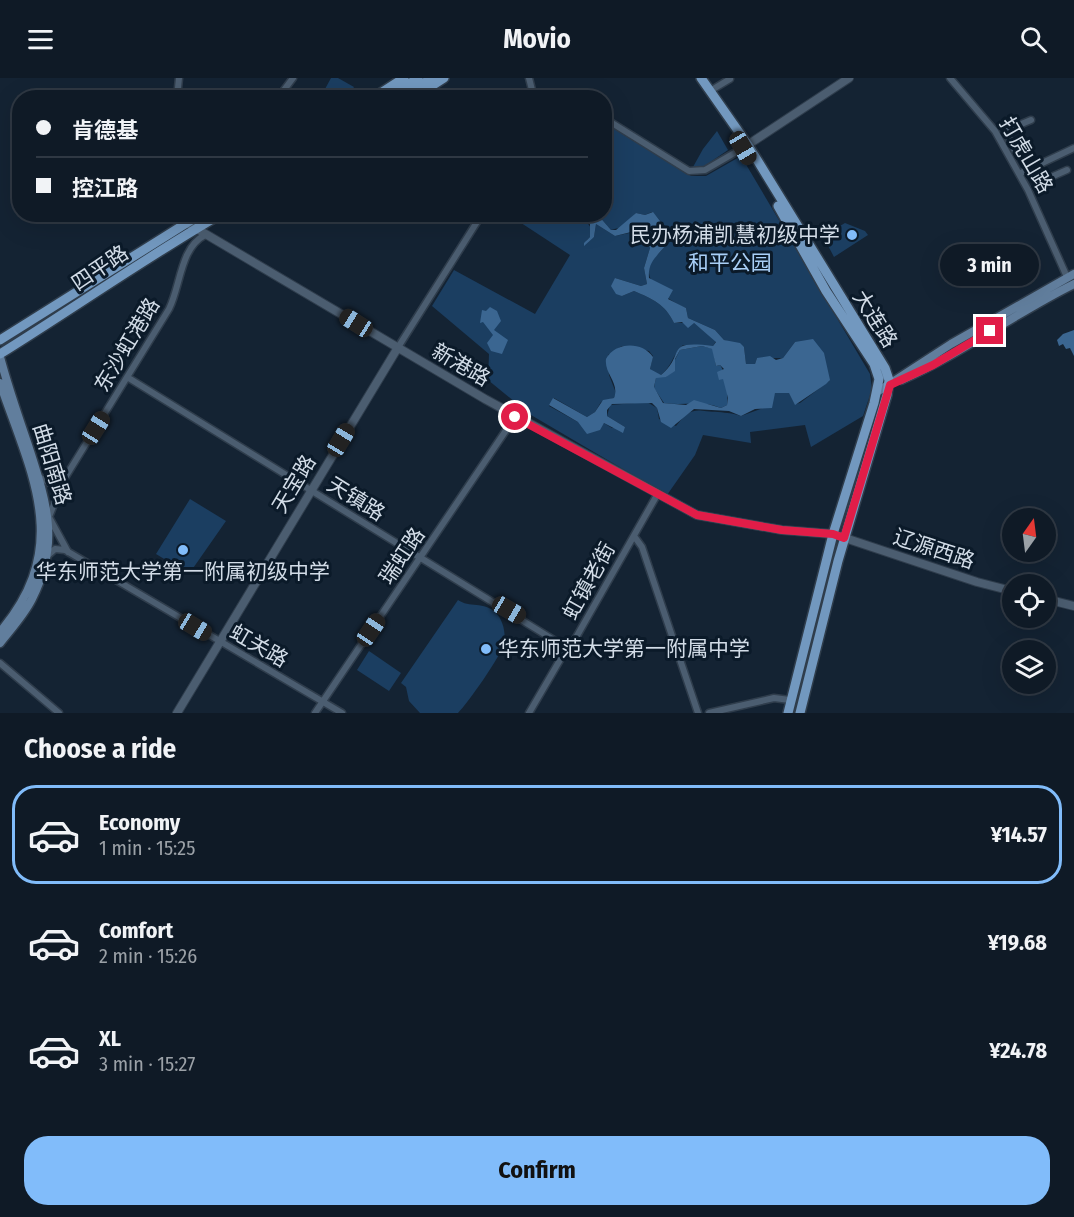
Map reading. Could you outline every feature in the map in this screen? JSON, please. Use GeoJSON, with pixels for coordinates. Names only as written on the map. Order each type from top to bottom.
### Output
{"type":"FeatureCollection","features":[{"type":"Feature","properties":{"kind":"main road"},"geometry":{"type":"LineString","coordinates":[[385,90],[404,78]]}},
{"type":"Feature","properties":{"kind":"main road"},"geometry":{"type":"LineString","coordinates":[[400,90],[418,78]]}},
{"type":"Feature","properties":{"kind":"main road"},"geometry":{"type":"LineString","coordinates":[[413,90],[432,78]]}},
{"type":"Feature","properties":{"kind":"main road"},"geometry":{"type":"LineString","coordinates":[[425,90],[444,78]]}},
{"type":"Feature","properties":{"kind":"main road","name":"大连路"},"geometry":{"type":"LineString","coordinates":[[695,78],[746,146],[826,291],[874,364],[879,379],[833,534],[788,713]]}},
{"type":"Feature","properties":{"kind":"main road","name":"大连路"},"geometry":{"type":"LineString","coordinates":[[701,78],[885,368],[890,385]]}},
{"type":"Feature","properties":{"kind":"main road","name":"四平路"},"geometry":{"type":"LineString","coordinates":[[0,356],[52,323],[88,295],[207,222]]}},
{"type":"Feature","properties":{"kind":"main road","name":"四平路"},"geometry":{"type":"LineString","coordinates":[[0,340],[187,223]]}},
{"type":"Feature","properties":{"kind":"main road"},"geometry":{"type":"LineString","coordinates":[[877,392],[936,353],[1072,283]]}},
{"type":"Feature","properties":{"kind":"main road","name":"曲阳南路"},"geometry":{"type":"LineString","coordinates":[[0,356],[39,477],[49,517],[47,556],[32,599],[0,643]]}},
{"type":"Feature","properties":{"kind":"main road","name":"曲阳南路"},"geometry":{"type":"LineString","coordinates":[[0,383],[34,485],[42,532],[39,557],[27,594],[0,632]]}},
{"type":"Feature","properties":{"kind":"main road"},"geometry":{"type":"LineString","coordinates":[[800,713],[844,538],[890,385]]}},
{"type":"Feature","properties":{"kind":"street"},"geometry":{"type":"LineString","coordinates":[[612,123],[689,171],[705,170],[746,146],[849,78]]}},
{"type":"Feature","properties":{"kind":"street","name":"打虎山路"},"geometry":{"type":"LineString","coordinates":[[950,78],[995,131],[1019,174],[1072,283]]}},
{"type":"Feature","properties":{"kind":"street"},"geometry":{"type":"LineString","coordinates":[[710,91],[730,79]]}},
{"type":"Feature","properties":{"kind":"street"},"geometry":{"type":"LineString","coordinates":[[1015,151],[1006,133],[1007,130],[1031,120]]}},
{"type":"Feature","properties":{"kind":"street"},"geometry":{"type":"LineString","coordinates":[[1019,174],[1074,148]]}},
{"type":"Feature","properties":{"kind":"street"},"geometry":{"type":"LineString","coordinates":[[1035,167],[1042,181],[1067,170]]}},
{"type":"Feature","properties":{"kind":"street","name":"天宝路"},"geometry":{"type":"LineString","coordinates":[[177,713],[397,349],[477,222]]}},
{"type":"Feature","properties":{"kind":"street","name":"新港路"},"geometry":{"type":"LineString","coordinates":[[187,223],[515,417],[697,515],[782,530],[833,534]]}},
{"type":"Feature","properties":{"kind":"street"},"geometry":{"type":"LineString","coordinates":[[187,251],[196,240],[205,235]]}},
{"type":"Feature","properties":{"kind":"street"},"geometry":{"type":"LineString","coordinates":[[177,241],[186,244],[187,251]]}},
{"type":"Feature","properties":{"kind":"street","name":"东沙虹港路"},"geometry":{"type":"LineString","coordinates":[[49,517],[63,481],[169,309],[187,251]]}},
{"type":"Feature","properties":{"kind":"street","name":"天镇路"},"geometry":{"type":"LineString","coordinates":[[127,376],[567,648]]}},
{"type":"Feature","properties":{"kind":"street","name":"瑞虹路"},"geometry":{"type":"LineString","coordinates":[[315,713],[515,417]]}},
{"type":"Feature","properties":{"kind":"street"},"geometry":{"type":"LineString","coordinates":[[39,477],[53,484],[63,481]]}},
{"type":"Feature","properties":{"kind":"street","name":"虹镇老街"},"geometry":{"type":"LineString","coordinates":[[529,713],[567,648],[574,641],[657,495]]}},
{"type":"Feature","properties":{"kind":"street"},"geometry":{"type":"LineString","coordinates":[[49,517],[68,552]]}},
{"type":"Feature","properties":{"kind":"street","name":"辽源西路"},"geometry":{"type":"LineString","coordinates":[[833,534],[1002,588]]}},
{"type":"Feature","properties":{"kind":"street"},"geometry":{"type":"LineString","coordinates":[[634,536],[642,547],[698,713]]}},
{"type":"Feature","properties":{"kind":"street"},"geometry":{"type":"LineString","coordinates":[[47,556],[59,549],[68,552]]}},
{"type":"Feature","properties":{"kind":"street","name":"虹关路"},"geometry":{"type":"LineString","coordinates":[[68,552],[342,713]]}},
{"type":"Feature","properties":{"kind":"street"},"geometry":{"type":"LineString","coordinates":[[1056,602],[1074,606]]}},
{"type":"Feature","properties":{"kind":"street"},"geometry":{"type":"LineString","coordinates":[[0,663],[59,713]]}},
{"type":"Feature","properties":{"kind":"street"},"geometry":{"type":"LineString","coordinates":[[709,713],[774,698],[790,700]]}},
{"type":"Feature","properties":{"kind":"green space"},"geometry":{"type":"Polygon","coordinates":[[[331,78],[338,78],[354,87],[352,90],[325,89],[331,78]]]}},
{"type":"Feature","properties":{"kind":"green space","name":"和平公园"},"geometry":{"type":"Polygon","coordinates":[[[612,126],[691,176],[706,176],[741,156],[870,374],[872,389],[863,416],[811,447],[805,425],[750,432],[751,443],[703,435],[695,455],[667,495],[531,415],[488,380],[489,354],[432,306],[454,270],[535,314],[570,255],[520,222],[587,222],[591,228],[590,237],[586,241],[594,237],[596,224],[615,236],[634,232],[645,239],[650,248],[644,268],[647,284],[641,286],[615,278],[622,296],[634,291],[647,297],[658,303],[674,323],[694,323],[716,341],[713,346],[683,345],[661,375],[655,374],[650,369],[653,356],[649,351],[622,346],[608,355],[609,375],[616,393],[614,398],[601,402],[595,412],[587,417],[554,398],[549,406],[578,422],[600,427],[604,423],[612,428],[625,427],[607,416],[610,405],[647,402],[657,408],[659,419],[676,426],[686,415],[699,410],[741,416],[766,407],[775,393],[789,392],[795,404],[800,403],[829,381],[823,360],[795,342],[783,358],[757,358],[755,364],[746,364],[744,347],[724,340],[715,330],[688,318],[686,308],[658,290],[650,276],[649,269],[651,261],[662,249],[668,229],[652,212],[645,215],[636,213],[622,227],[611,230],[604,222],[612,222],[612,126]]]}},
{"type":"Feature","properties":{"kind":"green space"},"geometry":{"type":"Polygon","coordinates":[[[717,131],[728,150],[703,167],[693,167],[703,149],[717,131]]]}},
{"type":"Feature","properties":{"kind":"green space"},"geometry":{"type":"Polygon","coordinates":[[[845,223],[865,231],[868,235],[834,257],[823,236],[845,223]]]}},
{"type":"Feature","properties":{"kind":"green space"},"geometry":{"type":"Polygon","coordinates":[[[190,499],[226,521],[189,574],[156,554],[190,499]]]}},
{"type":"Feature","properties":{"kind":"green space"},"geometry":{"type":"Polygon","coordinates":[[[458,600],[487,607],[496,613],[505,635],[502,649],[476,690],[458,713],[420,713],[409,701],[406,687],[401,683],[458,600]]]}},
{"type":"Feature","properties":{"kind":"green space"},"geometry":{"type":"Polygon","coordinates":[[[369,651],[401,673],[389,691],[357,670],[369,651]]]}},
{"type":"Feature","properties":{"kind":"shaded area"},"geometry":{"type":"Polygon","coordinates":[[[653,212],[671,235],[651,265],[649,278],[673,290],[668,299],[686,308],[688,318],[715,330],[724,340],[740,343],[744,347],[746,364],[755,364],[757,358],[770,356],[776,360],[783,358],[795,342],[813,339],[824,353],[830,380],[795,405],[789,393],[775,393],[772,408],[755,409],[741,416],[729,411],[694,409],[671,428],[661,422],[657,408],[652,403],[612,404],[607,410],[607,416],[625,427],[623,433],[604,423],[600,430],[587,434],[578,422],[549,405],[553,398],[587,417],[595,412],[603,400],[614,398],[614,383],[607,369],[606,359],[616,349],[629,346],[642,348],[653,357],[650,369],[661,375],[669,367],[681,347],[687,345],[713,346],[716,342],[694,323],[688,328],[682,322],[674,323],[658,303],[647,297],[634,291],[622,296],[616,294],[611,286],[615,278],[641,286],[647,284],[644,268],[650,248],[645,239],[631,232],[615,236],[596,224],[594,237],[584,246],[590,237],[590,224],[585,222],[604,222],[611,230],[616,230],[636,213],[645,215],[653,212]],[[702,346],[680,350],[675,359],[675,371],[666,377],[656,378],[654,387],[663,403],[686,405],[694,400],[721,408],[727,405],[728,398],[723,379],[719,380],[717,372],[724,369],[720,365],[716,366],[712,349],[702,346]]]}},
{"type":"Feature","properties":{"kind":"shaded area"},"geometry":{"type":"Polygon","coordinates":[[[490,307],[497,311],[501,321],[494,330],[508,340],[502,354],[491,351],[487,343],[493,335],[483,322],[480,323],[482,310],[486,311],[490,307]]]}},
{"type":"Feature","properties":{"kind":"shaded area"},"geometry":{"type":"Polygon","coordinates":[[[1074,330],[1074,356],[1070,348],[1066,349],[1063,344],[1059,346],[1057,340],[1063,334],[1074,330]]]}},
{"type":"Feature","properties":{"kind":"shaded area"},"geometry":{"type":"Polygon","coordinates":[[[702,346],[713,349],[716,366],[720,365],[722,368],[726,384],[727,405],[721,408],[707,404],[664,403],[654,388],[656,377],[666,377],[680,350],[702,346]]]}},
{"type":"Feature","properties":{"kind":"place","name":"民办杨浦凯慧初级中学"},"geometry":{"type":"Point","coordinates":[852,235]}},
{"type":"Feature","properties":{"kind":"place","name":"华东师范大学第一附属初级中学"},"geometry":{"type":"Point","coordinates":[183,550]}},
{"type":"Feature","properties":{"kind":"place","name":"华东师范大学第一附属中学"},"geometry":{"type":"Point","coordinates":[486,649]}},
{"type":"Feature","properties":{"kind":"route"},"geometry":{"type":"LineString","coordinates":[[515,417],[697,515],[782,530],[833,534],[844,538],[890,385],[933,365],[990,331]]}}]}
